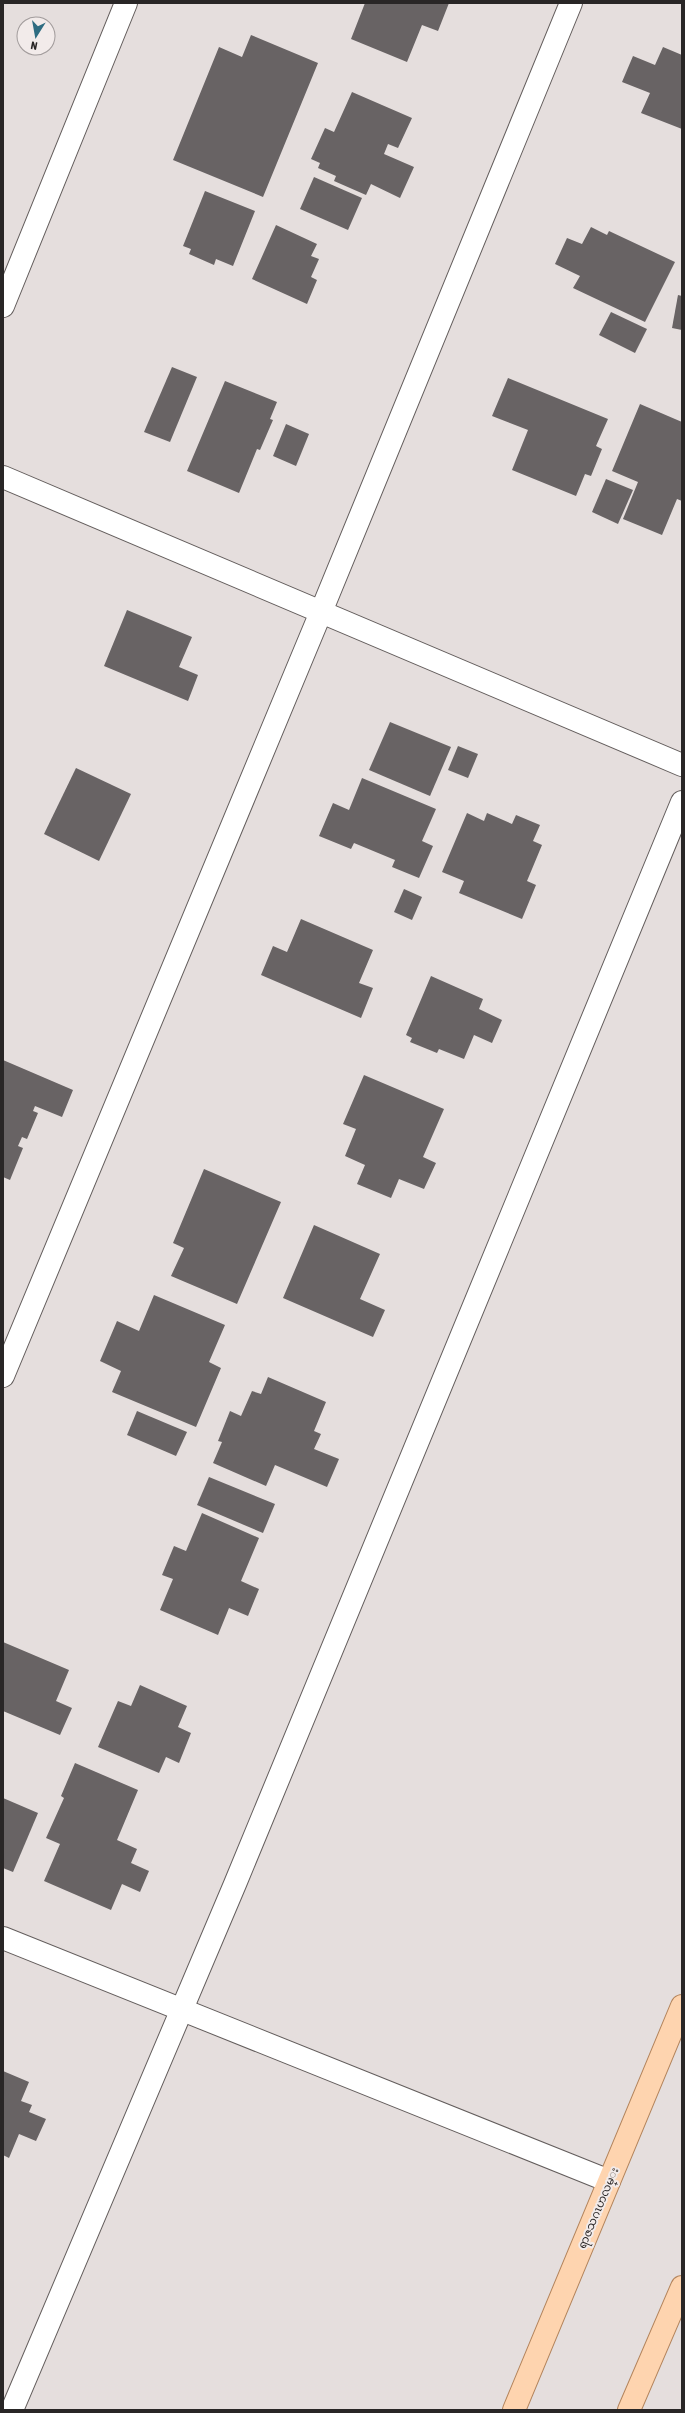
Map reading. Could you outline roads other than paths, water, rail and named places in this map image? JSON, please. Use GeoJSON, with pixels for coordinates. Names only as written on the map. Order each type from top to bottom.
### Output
{"type":"FeatureCollection","features":[{"type":"Feature","properties":{"kind":"main road","name":"ရာဇသဂၤဟလမ္း"},"geometry":{"type":"LineString","coordinates":[[514,2410],[682,2006]]}},
{"type":"Feature","properties":{"kind":"main road"},"geometry":{"type":"LineString","coordinates":[[629,2410],[682,2287]]}},
{"type":"Feature","properties":{"kind":"street"},"geometry":{"type":"LineString","coordinates":[[3,306],[126,3]]}},
{"type":"Feature","properties":{"kind":"street"},"geometry":{"type":"LineString","coordinates":[[3,1376],[321,612],[571,3]]}},
{"type":"Feature","properties":{"kind":"street"},"geometry":{"type":"LineString","coordinates":[[3,477],[682,766]]}},
{"type":"Feature","properties":{"kind":"street"},"geometry":{"type":"LineString","coordinates":[[12,2410],[181,2011],[682,802]]}},
{"type":"Feature","properties":{"kind":"street"},"geometry":{"type":"LineString","coordinates":[[3,1938],[181,2011],[609,2181]]}}]}
